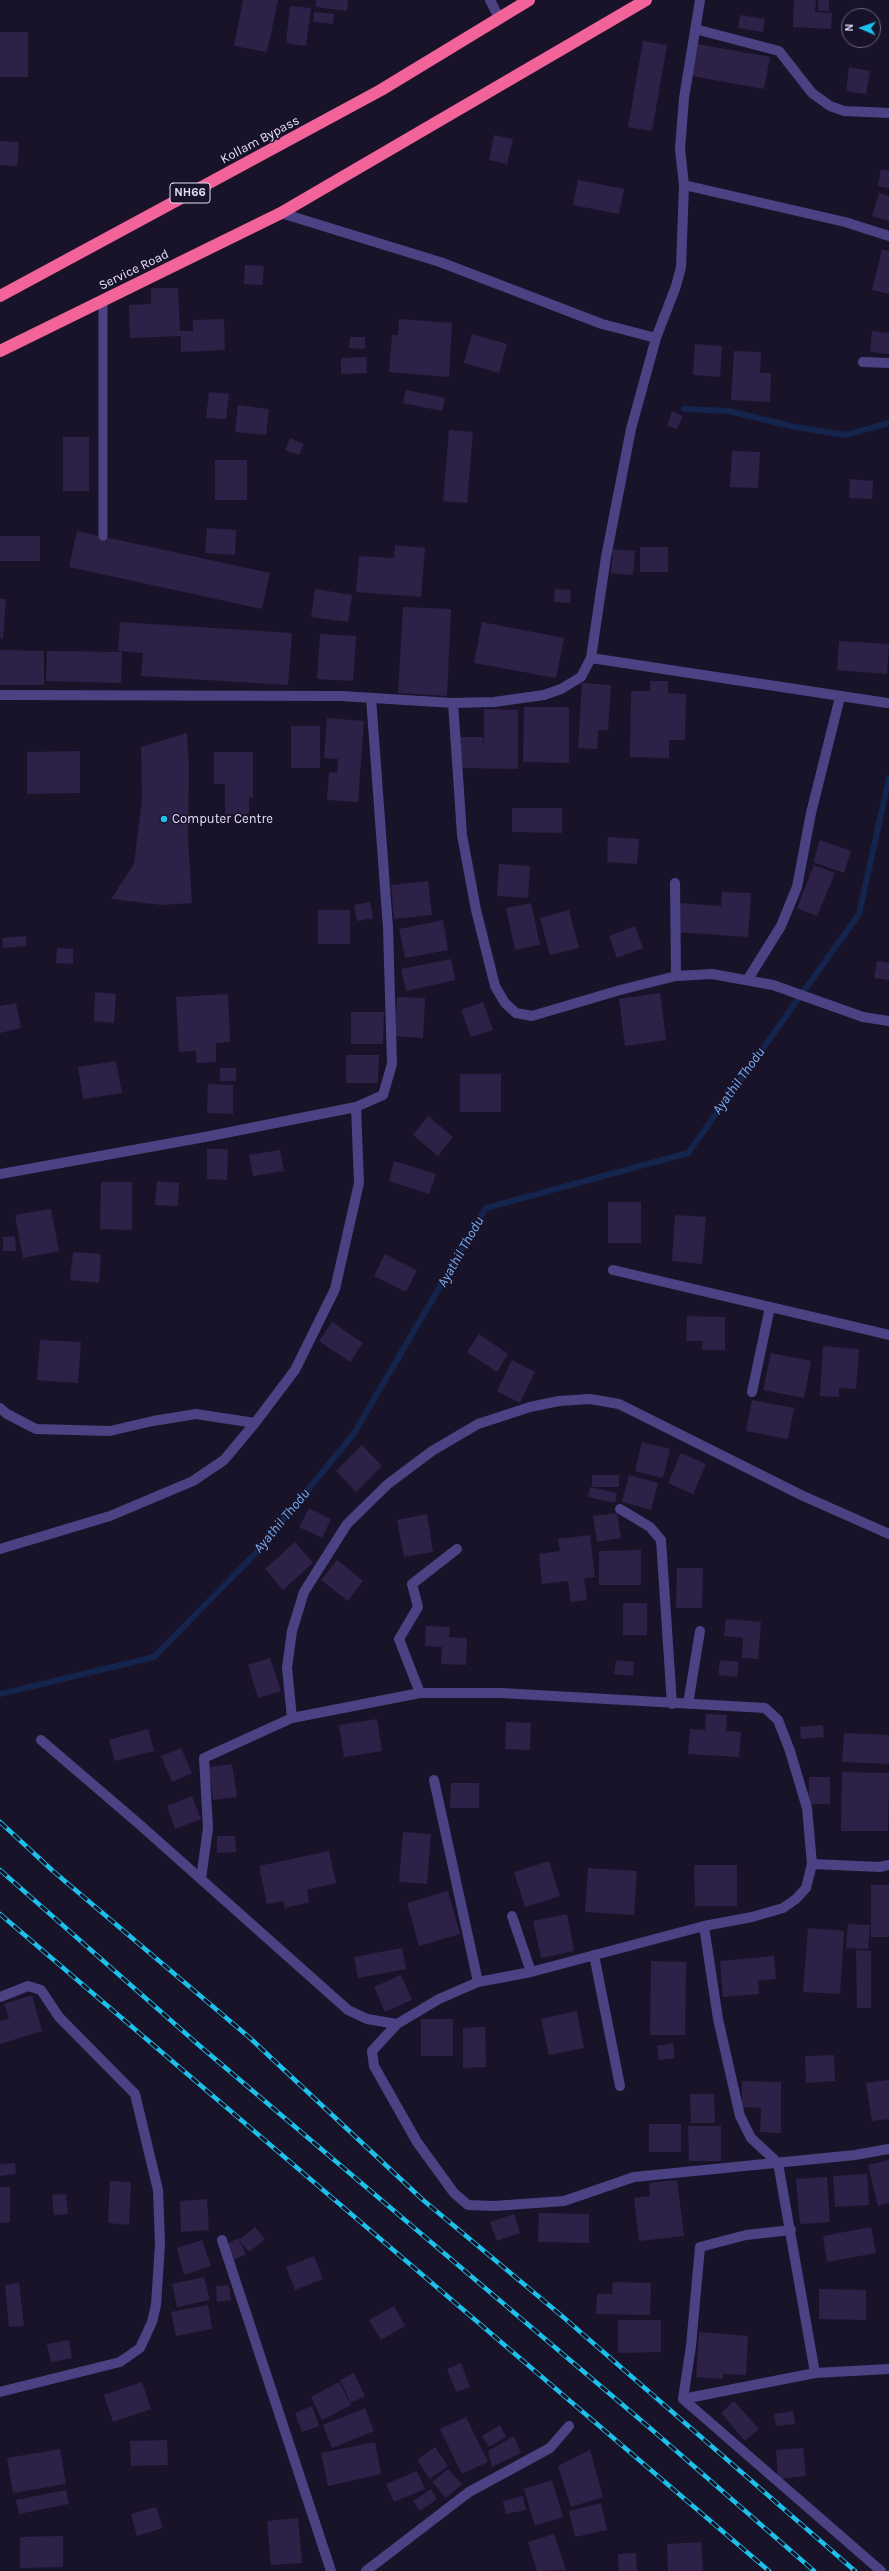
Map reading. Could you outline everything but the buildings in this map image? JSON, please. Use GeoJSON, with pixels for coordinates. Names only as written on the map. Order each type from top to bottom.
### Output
{"type":"FeatureCollection","features":[{"type":"Feature","properties":{"kind":"highway","name":"Kollam Bypass"},"geometry":{"type":"LineString","coordinates":[[0,296],[381,90],[529,0]]}},
{"type":"Feature","properties":{"kind":"highway","name":"Service Road"},"geometry":{"type":"LineString","coordinates":[[0,351],[281,213],[646,0]]}},
{"type":"Feature","properties":{"kind":"street"},"geometry":{"type":"LineString","coordinates":[[490,0],[499,18]]}},
{"type":"Feature","properties":{"kind":"street"},"geometry":{"type":"LineString","coordinates":[[0,695],[371,698],[453,703],[518,700],[544,695],[561,689],[581,677],[591,658],[606,557],[631,428],[656,338],[676,286],[681,267],[684,184],[680,150],[684,98],[700,0]]}},
{"type":"Feature","properties":{"kind":"street"},"geometry":{"type":"LineString","coordinates":[[695,29],[779,51],[812,93],[830,106],[844,111],[889,113]]}},
{"type":"Feature","properties":{"kind":"street"},"geometry":{"type":"LineString","coordinates":[[684,184],[845,222],[889,236]]}},
{"type":"Feature","properties":{"kind":"street"},"geometry":{"type":"LineString","coordinates":[[281,213],[440,262],[602,324],[656,338]]}},
{"type":"Feature","properties":{"kind":"street"},"geometry":{"type":"LineString","coordinates":[[862,362],[889,363]]}},
{"type":"Feature","properties":{"kind":"street"},"geometry":{"type":"LineString","coordinates":[[591,658],[840,697],[887,702]]}},
{"type":"Feature","properties":{"kind":"street"},"geometry":{"type":"LineString","coordinates":[[748,979],[781,926],[797,887],[811,813],[840,697]]}},
{"type":"Feature","properties":{"kind":"street"},"geometry":{"type":"LineString","coordinates":[[0,1174],[205,1137],[356,1107],[383,1095],[392,1064],[388,928],[371,698]]}},
{"type":"Feature","properties":{"kind":"street"},"geometry":{"type":"LineString","coordinates":[[453,703],[462,835],[486,953],[495,986],[505,1003],[516,1013],[532,1016],[620,990],[676,976],[712,974],[748,979],[773,985],[863,1017],[889,1021]]}},
{"type":"Feature","properties":{"kind":"street"},"geometry":{"type":"LineString","coordinates":[[675,883],[676,976]]}},
{"type":"Feature","properties":{"kind":"street"},"geometry":{"type":"LineString","coordinates":[[0,1550],[110,1516],[193,1482],[224,1460],[255,1423],[295,1370],[335,1289],[359,1183],[356,1107]]}},
{"type":"Feature","properties":{"kind":"street"},"geometry":{"type":"LineString","coordinates":[[613,1270],[889,1335]]}},
{"type":"Feature","properties":{"kind":"street"},"geometry":{"type":"LineString","coordinates":[[752,1392],[770,1307]]}},
{"type":"Feature","properties":{"kind":"street"},"geometry":{"type":"LineString","coordinates":[[292,1718],[287,1668],[292,1631],[304,1592],[347,1524],[388,1484],[432,1451],[478,1424],[530,1407],[559,1401],[590,1399],[619,1404],[801,1495],[889,1534]]}},
{"type":"Feature","properties":{"kind":"street"},"geometry":{"type":"LineString","coordinates":[[0,1408],[6,1414],[36,1429],[110,1431],[153,1421],[196,1414],[255,1423]]}},
{"type":"Feature","properties":{"kind":"street"},"geometry":{"type":"LineString","coordinates":[[620,1509],[650,1527],[661,1540],[672,1704]]}},
{"type":"Feature","properties":{"kind":"street"},"geometry":{"type":"LineString","coordinates":[[420,1693],[399,1639],[418,1606],[412,1584],[457,1549]]}},
{"type":"Feature","properties":{"kind":"street"},"geometry":{"type":"LineString","coordinates":[[688,1704],[700,1631]]}},
{"type":"Feature","properties":{"kind":"street"},"geometry":{"type":"LineString","coordinates":[[201,1879],[208,1828],[204,1758],[292,1718],[420,1693],[501,1693],[672,1704],[765,1708],[778,1720],[807,1808],[812,1864],[806,1888],[796,1899],[783,1908],[752,1917],[704,1926],[531,1972],[478,1982],[439,1999],[397,2024],[372,2051],[374,2066],[417,2142],[454,2193],[468,2205],[494,2206],[564,2201],[634,2177],[855,2155],[889,2149]]}},
{"type":"Feature","properties":{"kind":"street"},"geometry":{"type":"LineString","coordinates":[[41,1740],[201,1879],[348,2010],[367,2019],[397,2024]]}},
{"type":"Feature","properties":{"kind":"street"},"geometry":{"type":"LineString","coordinates":[[434,1780],[478,1982]]}},
{"type":"Feature","properties":{"kind":"street"},"geometry":{"type":"LineString","coordinates":[[812,1864],[880,1867],[889,1865]]}},
{"type":"Feature","properties":{"kind":"street"},"geometry":{"type":"LineString","coordinates":[[512,1916],[531,1972]]}},
{"type":"Feature","properties":{"kind":"street"},"geometry":{"type":"LineString","coordinates":[[704,1926],[718,2020],[740,2116],[751,2138],[778,2163],[815,2373]]}},
{"type":"Feature","properties":{"kind":"street"},"geometry":{"type":"LineString","coordinates":[[594,1956],[620,2086]]}},
{"type":"Feature","properties":{"kind":"street"},"geometry":{"type":"LineString","coordinates":[[0,1997],[28,1986],[41,1990],[59,2017],[135,2094],[158,2190],[160,2244],[156,2305],[152,2322],[140,2348],[120,2362],[0,2392]]}},
{"type":"Feature","properties":{"kind":"street"},"geometry":{"type":"LineString","coordinates":[[683,2399],[691,2346],[700,2247],[746,2235],[791,2230]]}},
{"type":"Feature","properties":{"kind":"street"},"geometry":{"type":"LineString","coordinates":[[222,2240],[331,2571]]}},
{"type":"Feature","properties":{"kind":"street"},"geometry":{"type":"LineString","coordinates":[[683,2399],[815,2373],[889,2369]]}},
{"type":"Feature","properties":{"kind":"street"},"geometry":{"type":"LineString","coordinates":[[683,2399],[881,2571]]}},
{"type":"Feature","properties":{"kind":"street"},"geometry":{"type":"LineString","coordinates":[[366,2571],[469,2492],[550,2448],[569,2426]]}},
{"type":"Feature","properties":{"kind":"lane"},"geometry":{"type":"LineString","coordinates":[[103,301],[104,536]]}},
{"type":"Feature","properties":{"kind":"waterway"},"geometry":{"type":"LineString","coordinates":[[684,409],[729,411],[795,427],[846,435],[889,423]]}},
{"type":"Feature","properties":{"kind":"waterway","name":"Ayathil Thodu"},"geometry":{"type":"LineString","coordinates":[[0,1694],[154,1657],[254,1555],[353,1435],[486,1208],[688,1153],[859,914],[889,778]]}},
{"type":"Feature","properties":{"kind":"railway"},"geometry":{"type":"LineString","coordinates":[[0,1822],[53,1871],[250,2038],[423,2200],[562,2316],[855,2571]]}},
{"type":"Feature","properties":{"kind":"railway"},"geometry":{"type":"LineString","coordinates":[[0,1870],[201,2047],[650,2428],[814,2571]]}},
{"type":"Feature","properties":{"kind":"railway"},"geometry":{"type":"LineString","coordinates":[[0,1914],[769,2571]]}},
{"type":"Feature","properties":{"kind":"place","name":"Computer Centre"},"geometry":{"type":"Point","coordinates":[164,819]}}]}
